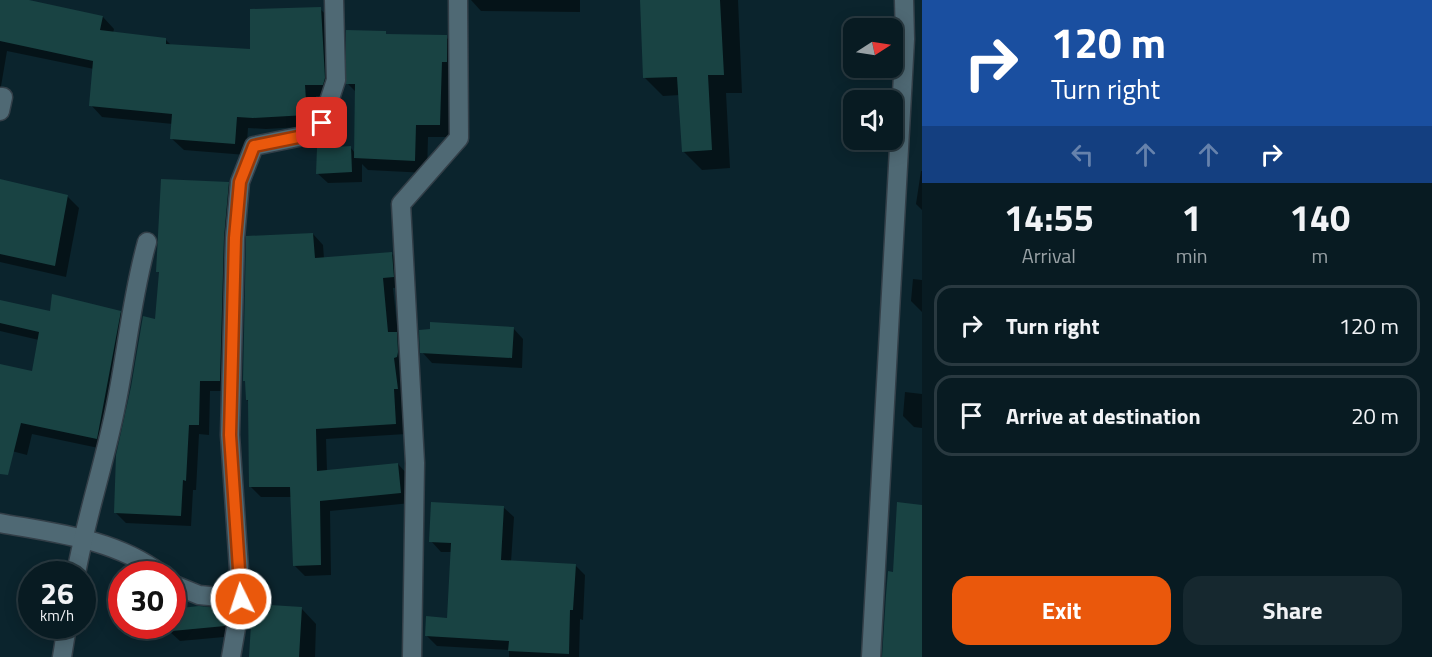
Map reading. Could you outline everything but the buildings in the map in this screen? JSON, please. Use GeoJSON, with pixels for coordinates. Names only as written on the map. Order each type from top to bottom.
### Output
{"type":"FeatureCollection","features":[{"type":"Feature","properties":{"kind":"street"},"geometry":{"type":"LineString","coordinates":[[231,657],[241,599],[230,435],[235,238],[240,182],[254,146],[313,134],[322,123],[336,80],[334,0]]}},
{"type":"Feature","properties":{"kind":"street"},"geometry":{"type":"LineString","coordinates":[[412,657],[415,463],[401,204],[459,138],[458,0]]}},
{"type":"Feature","properties":{"kind":"street"},"geometry":{"type":"LineString","coordinates":[[871,657],[905,39],[904,0]]}},
{"type":"Feature","properties":{"kind":"street"},"geometry":{"type":"LineString","coordinates":[[0,97],[3,97],[0,111]]}},
{"type":"Feature","properties":{"kind":"street"},"geometry":{"type":"LineString","coordinates":[[78,561],[82,537],[116,407],[140,268],[147,242]]}},
{"type":"Feature","properties":{"kind":"street"},"geometry":{"type":"LineString","coordinates":[[0,523],[82,537],[137,561]]}},
{"type":"Feature","properties":{"kind":"street"},"geometry":{"type":"LineString","coordinates":[[186,590],[199,596],[241,599]]}},
{"type":"Feature","properties":{"kind":"street"},"geometry":{"type":"LineString","coordinates":[[62,657],[65,639]]}},
{"type":"Feature","properties":{"kind":"route"},"geometry":{"type":"LineString","coordinates":[[241,599],[230,435],[235,238],[240,182],[254,146],[313,134],[322,123]]}}]}
